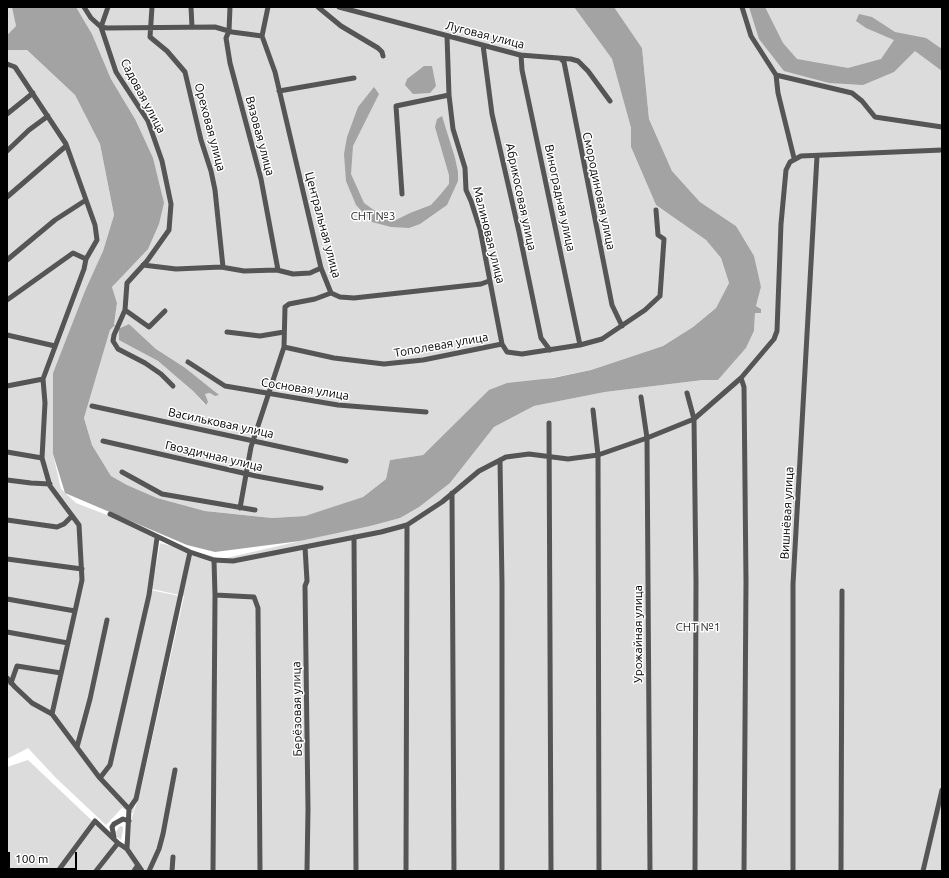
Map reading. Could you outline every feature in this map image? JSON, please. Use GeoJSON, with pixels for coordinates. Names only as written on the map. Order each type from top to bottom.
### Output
{"type":"FeatureCollection","features":[{"type":"Feature","properties":{"kind":"street","name":"Садовая улица"},"geometry":{"type":"LineString","coordinates":[[84,7],[91,18],[101,27],[116,72],[148,121],[155,137],[166,177],[171,204],[169,230],[143,265],[127,283],[125,310],[114,335],[113,341],[118,349],[145,363],[161,374],[173,386]]}},
{"type":"Feature","properties":{"kind":"street"},"geometry":{"type":"LineString","coordinates":[[108,7],[101,27],[215,27],[229,31],[262,36],[268,7]]}},
{"type":"Feature","properties":{"kind":"street","name":"Ореховая улица"},"geometry":{"type":"LineString","coordinates":[[152,7],[150,37],[167,51],[185,72],[201,140],[211,171],[215,190],[223,267]]}},
{"type":"Feature","properties":{"kind":"street"},"geometry":{"type":"LineString","coordinates":[[191,7],[192,27]]}},
{"type":"Feature","properties":{"kind":"street","name":"Вязовая улица"},"geometry":{"type":"LineString","coordinates":[[230,7],[229,31],[226,38],[230,63],[261,179],[274,238],[278,270]]}},
{"type":"Feature","properties":{"kind":"street"},"geometry":{"type":"LineString","coordinates":[[318,7],[342,26],[378,48],[382,52],[383,56]]}},
{"type":"Feature","properties":{"kind":"street","name":"Луговая улица"},"geometry":{"type":"LineString","coordinates":[[339,7],[521,55],[578,61],[595,79],[610,101]]}},
{"type":"Feature","properties":{"kind":"street"},"geometry":{"type":"LineString","coordinates":[[742,7],[751,36],[776,75],[778,93],[794,158]]}},
{"type":"Feature","properties":{"kind":"street","name":"Центральная улица"},"geometry":{"type":"LineString","coordinates":[[240,508],[253,440],[284,347],[284,307],[289,304],[315,299],[331,293],[322,268],[275,72],[262,36]]}},
{"type":"Feature","properties":{"kind":"street","name":"Малиновая улица"},"geometry":{"type":"LineString","coordinates":[[447,36],[449,95],[453,129],[466,177],[466,190],[480,229],[489,281],[493,289],[502,344]]}},
{"type":"Feature","properties":{"kind":"street","name":"Абрикосовая улица"},"geometry":{"type":"LineString","coordinates":[[484,45],[492,114],[520,232],[541,338],[550,350]]}},
{"type":"Feature","properties":{"kind":"street","name":"Виноградная улица"},"geometry":{"type":"LineString","coordinates":[[521,55],[524,78],[580,345]]}},
{"type":"Feature","properties":{"kind":"street","name":"Смородиновая улица"},"geometry":{"type":"LineString","coordinates":[[561,59],[564,62],[612,305],[622,326]]}},
{"type":"Feature","properties":{"kind":"street"},"geometry":{"type":"LineString","coordinates":[[7,64],[13,66],[33,93],[66,146],[95,225],[97,240],[86,258],[84,269],[44,379],[45,403],[42,458],[50,484],[79,525],[82,569],[82,580],[76,610],[52,714]]}},
{"type":"Feature","properties":{"kind":"street"},"geometry":{"type":"LineString","coordinates":[[7,71],[13,66]]}},
{"type":"Feature","properties":{"kind":"street"},"geometry":{"type":"LineString","coordinates":[[776,75],[852,93],[862,101],[875,117],[942,127]]}},
{"type":"Feature","properties":{"kind":"street"},"geometry":{"type":"LineString","coordinates":[[279,91],[354,78]]}},
{"type":"Feature","properties":{"kind":"street"},"geometry":{"type":"LineString","coordinates":[[7,114],[33,93]]}},
{"type":"Feature","properties":{"kind":"street"},"geometry":{"type":"LineString","coordinates":[[402,194],[396,106],[449,95]]}},
{"type":"Feature","properties":{"kind":"street"},"geometry":{"type":"LineString","coordinates":[[7,150],[29,130],[48,116]]}},
{"type":"Feature","properties":{"kind":"street"},"geometry":{"type":"LineString","coordinates":[[7,197],[66,146]]}},
{"type":"Feature","properties":{"kind":"street"},"geometry":{"type":"LineString","coordinates":[[110,514],[157,538],[190,552],[214,560],[233,561],[407,525],[442,502],[479,471],[506,457],[529,454],[568,459],[598,455],[647,438],[694,419],[741,378],[774,339],[777,331],[784,191],[786,170],[790,162],[794,158],[801,156],[942,150]]}},
{"type":"Feature","properties":{"kind":"street","name":"Вишнёвая улица"},"geometry":{"type":"LineString","coordinates":[[793,871],[793,584],[817,156]]}},
{"type":"Feature","properties":{"kind":"street"},"geometry":{"type":"LineString","coordinates":[[7,260],[55,220],[86,200]]}},
{"type":"Feature","properties":{"kind":"street","name":"Тополевая улица"},"geometry":{"type":"LineString","coordinates":[[284,347],[334,358],[384,364],[423,360],[502,344],[507,352],[522,354],[580,345],[602,339],[645,310],[660,296],[664,239],[658,235],[656,210]]}},
{"type":"Feature","properties":{"kind":"street"},"geometry":{"type":"LineString","coordinates":[[7,300],[73,253],[86,258]]}},
{"type":"Feature","properties":{"kind":"street"},"geometry":{"type":"LineString","coordinates":[[143,265],[176,269],[223,267],[244,271],[278,270],[292,274],[303,274],[322,268]]}},
{"type":"Feature","properties":{"kind":"street"},"geometry":{"type":"LineString","coordinates":[[331,293],[340,297],[354,298],[481,284],[489,281]]}},
{"type":"Feature","properties":{"kind":"street"},"geometry":{"type":"LineString","coordinates":[[125,310],[149,327],[165,311]]}},
{"type":"Feature","properties":{"kind":"street"},"geometry":{"type":"LineString","coordinates":[[227,332],[260,336],[284,332]]}},
{"type":"Feature","properties":{"kind":"street"},"geometry":{"type":"LineString","coordinates":[[7,335],[55,346]]}},
{"type":"Feature","properties":{"kind":"street","name":"Сосновая улица"},"geometry":{"type":"LineString","coordinates":[[188,362],[225,386],[346,406],[426,412]]}},
{"type":"Feature","properties":{"kind":"street"},"geometry":{"type":"LineString","coordinates":[[741,378],[744,387],[746,581],[744,871]]}},
{"type":"Feature","properties":{"kind":"street"},"geometry":{"type":"LineString","coordinates":[[7,386],[44,379]]}},
{"type":"Feature","properties":{"kind":"street"},"geometry":{"type":"LineString","coordinates":[[687,393],[694,419],[696,582],[695,871]]}},
{"type":"Feature","properties":{"kind":"street","name":"Урожайная улица"},"geometry":{"type":"LineString","coordinates":[[641,397],[647,438],[650,871]]}},
{"type":"Feature","properties":{"kind":"street","name":"Васильковая улица"},"geometry":{"type":"LineString","coordinates":[[92,406],[346,461]]}},
{"type":"Feature","properties":{"kind":"street"},"geometry":{"type":"LineString","coordinates":[[593,410],[598,455],[599,871]]}},
{"type":"Feature","properties":{"kind":"street"},"geometry":{"type":"LineString","coordinates":[[548,423],[550,457],[551,871]]}},
{"type":"Feature","properties":{"kind":"street","name":"Гвоздичная улица"},"geometry":{"type":"LineString","coordinates":[[103,441],[246,474],[321,488]]}},
{"type":"Feature","properties":{"kind":"street"},"geometry":{"type":"LineString","coordinates":[[7,452],[42,458]]}},
{"type":"Feature","properties":{"kind":"street"},"geometry":{"type":"LineString","coordinates":[[500,460],[502,584],[502,871]]}},
{"type":"Feature","properties":{"kind":"street"},"geometry":{"type":"LineString","coordinates":[[122,472],[162,494],[255,510]]}},
{"type":"Feature","properties":{"kind":"street"},"geometry":{"type":"LineString","coordinates":[[7,480],[31,484],[50,484]]}},
{"type":"Feature","properties":{"kind":"street"},"geometry":{"type":"LineString","coordinates":[[452,493],[454,871]]}},
{"type":"Feature","properties":{"kind":"street"},"geometry":{"type":"LineString","coordinates":[[7,520],[57,527],[64,524],[72,516]]}},
{"type":"Feature","properties":{"kind":"street"},"geometry":{"type":"LineString","coordinates":[[406,871],[407,525]]}},
{"type":"Feature","properties":{"kind":"street"},"geometry":{"type":"LineString","coordinates":[[354,537],[356,871]]}},
{"type":"Feature","properties":{"kind":"street"},"geometry":{"type":"LineString","coordinates":[[100,778],[110,765],[149,595],[157,538]]}},
{"type":"Feature","properties":{"kind":"street","name":"Берёзовая улица"},"geometry":{"type":"LineString","coordinates":[[305,547],[307,581],[305,586],[308,809],[307,871]]}},
{"type":"Feature","properties":{"kind":"street"},"geometry":{"type":"LineString","coordinates":[[127,849],[129,809],[136,799],[190,552]]}},
{"type":"Feature","properties":{"kind":"street"},"geometry":{"type":"LineString","coordinates":[[7,559],[82,569]]}},
{"type":"Feature","properties":{"kind":"street"},"geometry":{"type":"LineString","coordinates":[[213,871],[214,560]]}},
{"type":"Feature","properties":{"kind":"street"},"geometry":{"type":"LineString","coordinates":[[841,871],[842,591]]}},
{"type":"Feature","properties":{"kind":"street"},"geometry":{"type":"LineString","coordinates":[[215,595],[254,597],[258,608],[260,871]]}},
{"type":"Feature","properties":{"kind":"street"},"geometry":{"type":"LineString","coordinates":[[7,599],[76,610]]}},
{"type":"Feature","properties":{"kind":"street"},"geometry":{"type":"LineString","coordinates":[[77,747],[90,699],[107,620]]}},
{"type":"Feature","properties":{"kind":"street"},"geometry":{"type":"LineString","coordinates":[[7,632],[68,643]]}},
{"type":"Feature","properties":{"kind":"street"},"geometry":{"type":"LineString","coordinates":[[11,683],[17,666],[61,673]]}},
{"type":"Feature","properties":{"kind":"street"},"geometry":{"type":"LineString","coordinates":[[7,678],[32,703],[52,714],[100,778],[129,809]]}},
{"type":"Feature","properties":{"kind":"street"},"geometry":{"type":"LineString","coordinates":[[149,871],[159,849],[163,834],[175,770]]}},
{"type":"Feature","properties":{"kind":"street"},"geometry":{"type":"LineString","coordinates":[[923,871],[942,794]]}},
{"type":"Feature","properties":{"kind":"street"},"geometry":{"type":"LineString","coordinates":[[114,837],[112,827],[114,824],[123,819],[129,821]]}},
{"type":"Feature","properties":{"kind":"street"},"geometry":{"type":"LineString","coordinates":[[58,871],[94,821],[114,837],[118,843],[127,849],[142,871]]}},
{"type":"Feature","properties":{"kind":"street"},"geometry":{"type":"LineString","coordinates":[[96,871],[118,843]]}},
{"type":"Feature","properties":{"kind":"street"},"geometry":{"type":"LineString","coordinates":[[172,871],[173,857]]}},
{"type":"Feature","properties":{"kind":"street"},"geometry":{"type":"LineString","coordinates":[[134,871],[138,865]]}},
{"type":"Feature","properties":{"kind":"green space"},"geometry":{"type":"Polygon","coordinates":[[[7,7],[13,7],[16,26],[7,35],[7,7]]]}},
{"type":"Feature","properties":{"kind":"green space","name":"СНТ №3"},"geometry":{"type":"Polygon","coordinates":[[[76,7],[574,7],[612,59],[631,128],[631,147],[656,205],[706,240],[721,258],[729,283],[716,308],[693,327],[663,346],[591,370],[490,390],[423,455],[390,460],[386,479],[363,497],[305,516],[272,518],[205,511],[157,498],[127,485],[111,476],[92,445],[84,418],[110,330],[114,326],[117,303],[112,287],[128,269],[135,119],[111,79],[92,34],[76,7]],[[129,324],[120,328],[114,326],[119,329],[120,340],[158,361],[193,391],[205,405],[205,394],[210,393],[184,367],[156,349],[129,324]]]}},
{"type":"Feature","properties":{"kind":"green space","name":"СНТ №1"},"geometry":{"type":"Polygon","coordinates":[[[614,7],[942,7],[942,871],[7,871],[7,767],[28,760],[122,849],[141,789],[184,596],[152,589],[160,543],[222,559],[400,518],[450,483],[494,427],[534,406],[605,392],[703,380],[718,380],[746,348],[754,331],[755,313],[761,312],[761,309],[756,306],[761,287],[736,226],[700,202],[672,171],[649,119],[642,48],[614,7]]]}},
{"type":"Feature","properties":{"kind":"green space"},"geometry":{"type":"Polygon","coordinates":[[[7,50],[27,50],[75,95],[100,144],[114,215],[103,251],[53,373],[53,454],[61,489],[76,503],[156,534],[150,590],[180,596],[133,813],[122,808],[106,825],[56,778],[28,748],[7,759],[7,50]]]}},
{"type":"Feature","properties":{"kind":"green space"},"geometry":{"type":"Polygon","coordinates":[[[120,826],[123,827],[121,840],[117,837],[116,832],[120,826]]]}},
{"type":"Feature","properties":{"kind":"shaded area"},"geometry":{"type":"Polygon","coordinates":[[[12,7],[76,7],[92,34],[111,79],[135,119],[153,158],[164,203],[159,224],[148,249],[112,287],[117,303],[114,325],[120,328],[129,324],[156,349],[184,367],[219,395],[215,396],[210,393],[205,394],[208,402],[206,405],[193,391],[158,361],[119,340],[119,329],[114,326],[110,330],[84,418],[92,445],[111,476],[127,485],[157,498],[205,511],[272,518],[305,516],[363,497],[386,479],[390,460],[423,455],[489,390],[507,383],[553,378],[591,370],[663,346],[693,327],[716,308],[729,283],[721,258],[706,240],[656,205],[631,147],[631,128],[612,59],[574,7],[614,7],[642,48],[649,119],[672,171],[700,202],[736,226],[754,256],[761,287],[756,306],[761,309],[761,313],[755,313],[754,331],[746,348],[718,380],[703,380],[605,392],[534,406],[494,427],[450,483],[419,507],[400,518],[370,526],[300,541],[215,552],[187,545],[65,493],[53,454],[53,373],[85,291],[103,251],[114,215],[100,144],[75,95],[27,50],[7,50],[7,35],[16,26],[12,7]]]}},
{"type":"Feature","properties":{"kind":"shaded area"},"geometry":{"type":"Polygon","coordinates":[[[749,7],[765,7],[783,43],[797,59],[848,68],[881,59],[894,40],[866,28],[856,21],[859,14],[872,17],[895,32],[926,38],[942,49],[942,71],[915,51],[894,72],[863,85],[829,83],[784,71],[759,39],[749,7]]]}},
{"type":"Feature","properties":{"kind":"shaded area"},"geometry":{"type":"Polygon","coordinates":[[[424,66],[432,66],[436,86],[430,93],[413,94],[405,85],[407,79],[424,66]]]}},
{"type":"Feature","properties":{"kind":"shaded area"},"geometry":{"type":"Polygon","coordinates":[[[374,87],[379,94],[353,146],[351,174],[364,203],[385,218],[394,221],[431,205],[440,195],[449,184],[449,175],[435,127],[437,119],[442,116],[455,158],[458,181],[447,205],[420,224],[409,228],[391,227],[372,222],[356,205],[346,181],[344,154],[347,137],[358,107],[374,87]]]}}]}
